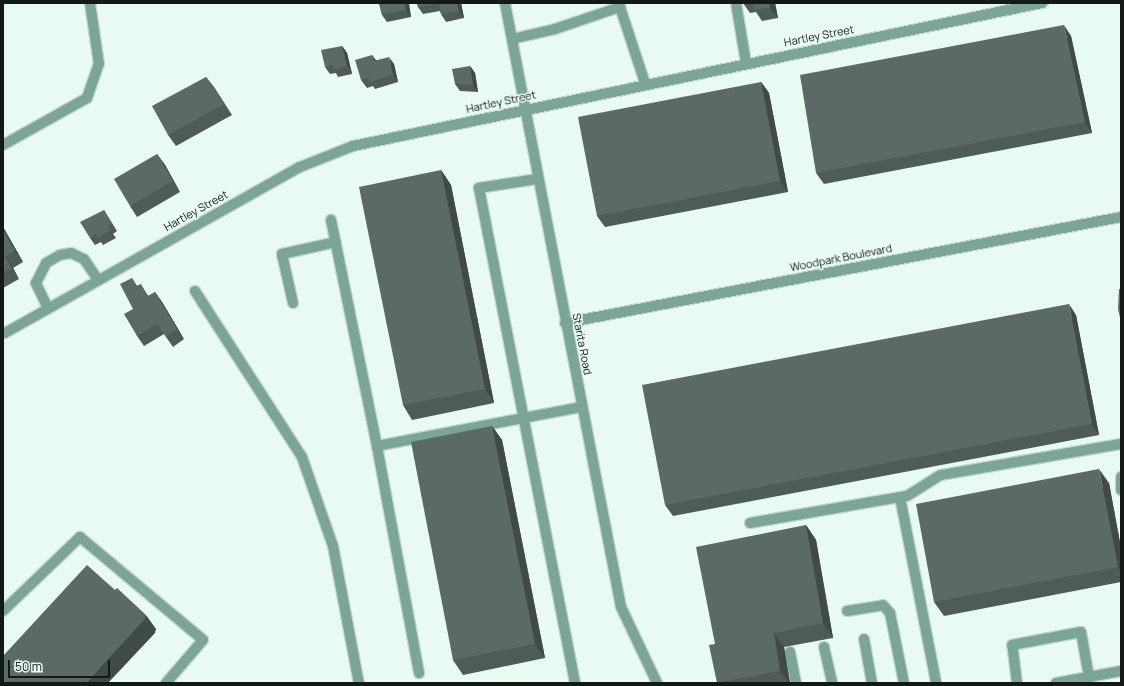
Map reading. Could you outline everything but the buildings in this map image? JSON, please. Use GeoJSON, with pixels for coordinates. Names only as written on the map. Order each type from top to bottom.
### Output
{"type":"FeatureCollection","features":[{"type":"Feature","properties":{"kind":"street"},"geometry":{"type":"LineString","coordinates":[[3,145],[87,98],[99,64],[90,3]]}},
{"type":"Feature","properties":{"kind":"street","name":"Starita Road"},"geometry":{"type":"LineString","coordinates":[[505,3],[526,110],[537,179],[622,607],[634,639],[657,683]]}},
{"type":"Feature","properties":{"kind":"street"},"geometry":{"type":"LineString","coordinates":[[736,3],[746,63]]}},
{"type":"Feature","properties":{"kind":"street","name":"Hartley Street"},"geometry":{"type":"LineString","coordinates":[[5,333],[300,167],[335,152],[410,132],[526,110],[1039,3]]}},
{"type":"Feature","properties":{"kind":"street"},"geometry":{"type":"LineString","coordinates":[[512,39],[555,29],[623,5],[645,84]]}},
{"type":"Feature","properties":{"kind":"street"},"geometry":{"type":"LineString","coordinates":[[537,179],[479,188],[522,418],[575,683]]}},
{"type":"Feature","properties":{"kind":"street","name":"Woodpark Boulevard"},"geometry":{"type":"LineString","coordinates":[[565,323],[1121,217]]}},
{"type":"Feature","properties":{"kind":"street"},"geometry":{"type":"LineString","coordinates":[[331,220],[377,446],[419,673]]}},
{"type":"Feature","properties":{"kind":"street"},"geometry":{"type":"LineString","coordinates":[[293,303],[282,254],[336,242]]}},
{"type":"Feature","properties":{"kind":"street"},"geometry":{"type":"LineString","coordinates":[[48,308],[36,283],[46,264],[60,255],[71,253],[84,259],[98,280]]}},
{"type":"Feature","properties":{"kind":"street"},"geometry":{"type":"LineString","coordinates":[[195,291],[302,457],[333,546],[359,683]]}},
{"type":"Feature","properties":{"kind":"street"},"geometry":{"type":"LineString","coordinates":[[377,446],[582,407]]}},
{"type":"Feature","properties":{"kind":"street"},"geometry":{"type":"LineString","coordinates":[[750,523],[900,497],[941,475],[1121,446]]}},
{"type":"Feature","properties":{"kind":"street"},"geometry":{"type":"LineString","coordinates":[[1121,478],[1121,490]]}},
{"type":"Feature","properties":{"kind":"street"},"geometry":{"type":"LineString","coordinates":[[900,497],[936,683]]}},
{"type":"Feature","properties":{"kind":"street"},"geometry":{"type":"LineString","coordinates":[[3,611],[80,537],[202,640],[166,683]]}},
{"type":"Feature","properties":{"kind":"street"},"geometry":{"type":"LineString","coordinates":[[847,611],[883,605],[890,613],[904,683]]}},
{"type":"Feature","properties":{"kind":"street"},"geometry":{"type":"LineString","coordinates":[[1017,683],[1012,645],[1082,632],[1089,677]]}},
{"type":"Feature","properties":{"kind":"street"},"geometry":{"type":"LineString","coordinates":[[864,640],[872,683]]}},
{"type":"Feature","properties":{"kind":"street"},"geometry":{"type":"LineString","coordinates":[[824,647],[832,683]]}},
{"type":"Feature","properties":{"kind":"street"},"geometry":{"type":"LineString","coordinates":[[790,652],[796,683]]}},
{"type":"Feature","properties":{"kind":"street"},"geometry":{"type":"LineString","coordinates":[[1060,683],[1121,672]]}}]}
